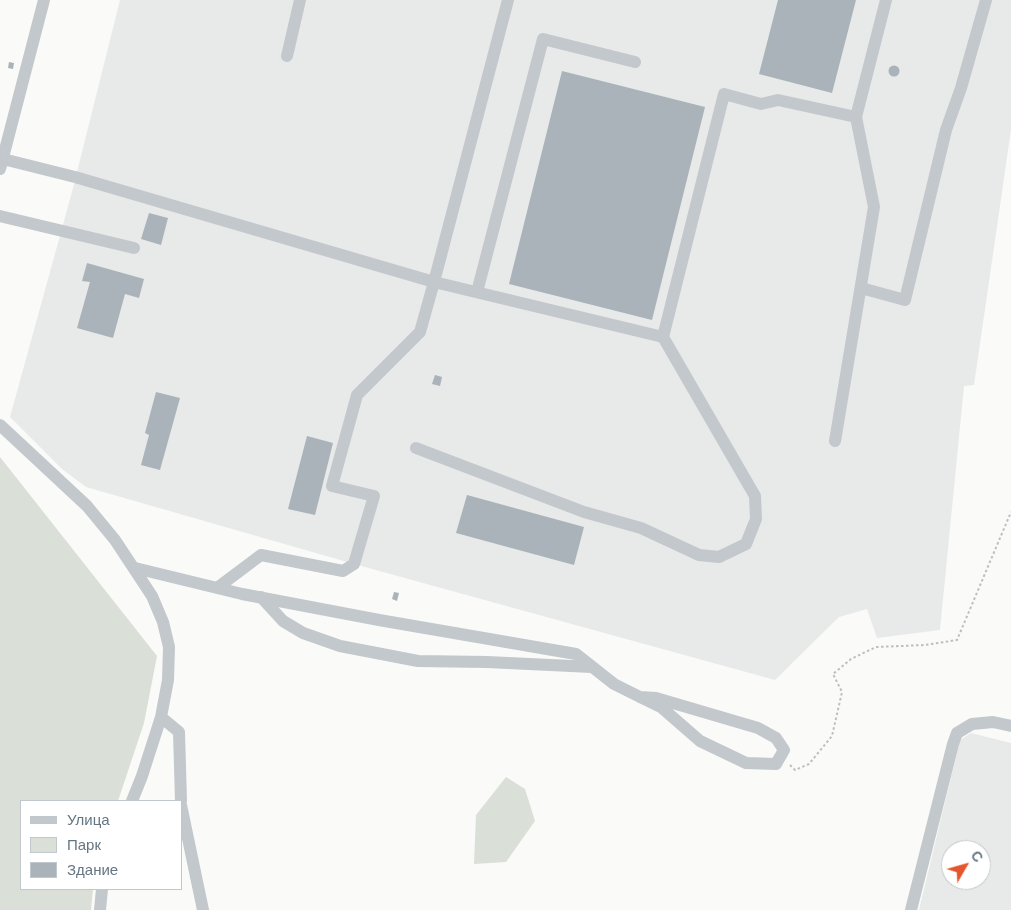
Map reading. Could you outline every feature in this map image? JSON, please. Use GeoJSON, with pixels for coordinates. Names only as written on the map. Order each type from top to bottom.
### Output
{"type":"FeatureCollection","features":[{"type":"Feature","properties":{"kind":"street"},"geometry":{"type":"LineString","coordinates":[[44,0],[1,164],[74,177],[434,282],[663,337]]}},
{"type":"Feature","properties":{"kind":"street"},"geometry":{"type":"LineString","coordinates":[[287,56],[300,0]]}},
{"type":"Feature","properties":{"kind":"street"},"geometry":{"type":"LineString","coordinates":[[217,588],[261,555],[343,571],[354,564],[374,496],[332,486],[357,395],[420,332],[508,0]]}},
{"type":"Feature","properties":{"kind":"street"},"geometry":{"type":"LineString","coordinates":[[835,442],[874,208],[856,117],[886,0]]}},
{"type":"Feature","properties":{"kind":"street"},"geometry":{"type":"LineString","coordinates":[[861,288],[905,300],[946,130],[961,88],[986,0]]}},
{"type":"Feature","properties":{"kind":"street"},"geometry":{"type":"LineString","coordinates":[[477,292],[543,39],[635,62]]}},
{"type":"Feature","properties":{"kind":"street"},"geometry":{"type":"LineString","coordinates":[[416,448],[584,512],[641,528],[699,555],[720,557],[746,544],[756,519],[755,496],[663,337],[724,94],[760,104],[778,100],[856,117]]}},
{"type":"Feature","properties":{"kind":"street"},"geometry":{"type":"LineString","coordinates":[[0,216],[134,248]]}},
{"type":"Feature","properties":{"kind":"street"},"geometry":{"type":"LineString","coordinates":[[0,425],[87,506],[135,568],[152,596],[163,622],[169,647],[168,680],[161,717],[132,800]]}},
{"type":"Feature","properties":{"kind":"street"},"geometry":{"type":"LineString","coordinates":[[135,568],[261,597],[379,620],[576,654],[614,684],[640,697],[661,707],[700,741],[746,763],[776,764],[784,750],[776,738],[758,728],[656,698],[640,697]]}},
{"type":"Feature","properties":{"kind":"street"},"geometry":{"type":"LineString","coordinates":[[261,597],[283,621],[303,633],[340,646],[418,661],[592,667]]}},
{"type":"Feature","properties":{"kind":"street"},"geometry":{"type":"LineString","coordinates":[[161,717],[179,732],[181,800]]}},
{"type":"Feature","properties":{"kind":"street"},"geometry":{"type":"LineString","coordinates":[[911,910],[950,753],[957,733],[972,724],[993,722],[1011,726]]}},
{"type":"Feature","properties":{"kind":"street"},"geometry":{"type":"LineString","coordinates":[[182,808],[203,910]]}},
{"type":"Feature","properties":{"kind":"street"},"geometry":{"type":"LineString","coordinates":[[100,910],[102,890]]}},
{"type":"Feature","properties":{"kind":"path"},"geometry":{"type":"LineString","coordinates":[[780,757],[795,770],[809,764],[832,736],[842,692],[833,674],[851,659],[876,647],[925,646],[957,640],[1011,512]]}},
{"type":"Feature","properties":{"kind":"shaded area"},"geometry":{"type":"Polygon","coordinates":[[[120,0],[1011,0],[1011,130],[974,385],[964,386],[940,630],[877,638],[867,609],[839,617],[775,680],[354,564],[86,487],[62,469],[10,417],[72,192],[120,0]]]}},
{"type":"Feature","properties":{"kind":"shaded area"},"geometry":{"type":"Polygon","coordinates":[[[971,733],[1011,743],[1011,910],[919,910],[960,740],[971,733]]]}},
{"type":"Feature","properties":{"kind":"green space"},"geometry":{"type":"Polygon","coordinates":[[[0,457],[157,656],[144,723],[118,800],[20,800],[20,890],[93,890],[91,910],[0,910],[0,457]]]}},
{"type":"Feature","properties":{"kind":"green space"},"geometry":{"type":"Polygon","coordinates":[[[506,777],[525,789],[535,821],[506,862],[474,864],[476,815],[506,777]]]}},
{"type":"Feature","properties":{"kind":"building"},"geometry":{"type":"Polygon","coordinates":[[[778,0],[856,0],[832,93],[759,74],[778,0]]]}},
{"type":"Feature","properties":{"kind":"building"},"geometry":{"type":"Polygon","coordinates":[[[9,62],[14,63],[13,69],[8,68],[9,62]]]}},
{"type":"Feature","properties":{"kind":"building"},"geometry":{"type":"Polygon","coordinates":[[[894,65],[900,71],[894,77],[888,71],[894,65]]]}},
{"type":"Feature","properties":{"kind":"building"},"geometry":{"type":"Polygon","coordinates":[[[562,71],[705,107],[652,320],[509,284],[562,71]]]}},
{"type":"Feature","properties":{"kind":"building"},"geometry":{"type":"Polygon","coordinates":[[[149,213],[168,218],[161,245],[141,239],[149,213]]]}},
{"type":"Feature","properties":{"kind":"building"},"geometry":{"type":"Polygon","coordinates":[[[87,263],[144,279],[139,298],[125,294],[113,338],[77,328],[90,282],[82,281],[87,263]]]}},
{"type":"Feature","properties":{"kind":"building"},"geometry":{"type":"Polygon","coordinates":[[[435,375],[442,377],[440,386],[432,384],[435,375]]]}},
{"type":"Feature","properties":{"kind":"building"},"geometry":{"type":"Polygon","coordinates":[[[156,392],[180,398],[160,470],[141,465],[149,435],[145,433],[156,392]]]}},
{"type":"Feature","properties":{"kind":"building"},"geometry":{"type":"Polygon","coordinates":[[[307,436],[333,443],[315,515],[288,509],[307,436]]]}},
{"type":"Feature","properties":{"kind":"building"},"geometry":{"type":"Polygon","coordinates":[[[467,495],[584,527],[574,565],[456,533],[467,495]]]}},
{"type":"Feature","properties":{"kind":"building"},"geometry":{"type":"Polygon","coordinates":[[[394,592],[399,593],[397,601],[392,599],[394,592]]]}}]}
